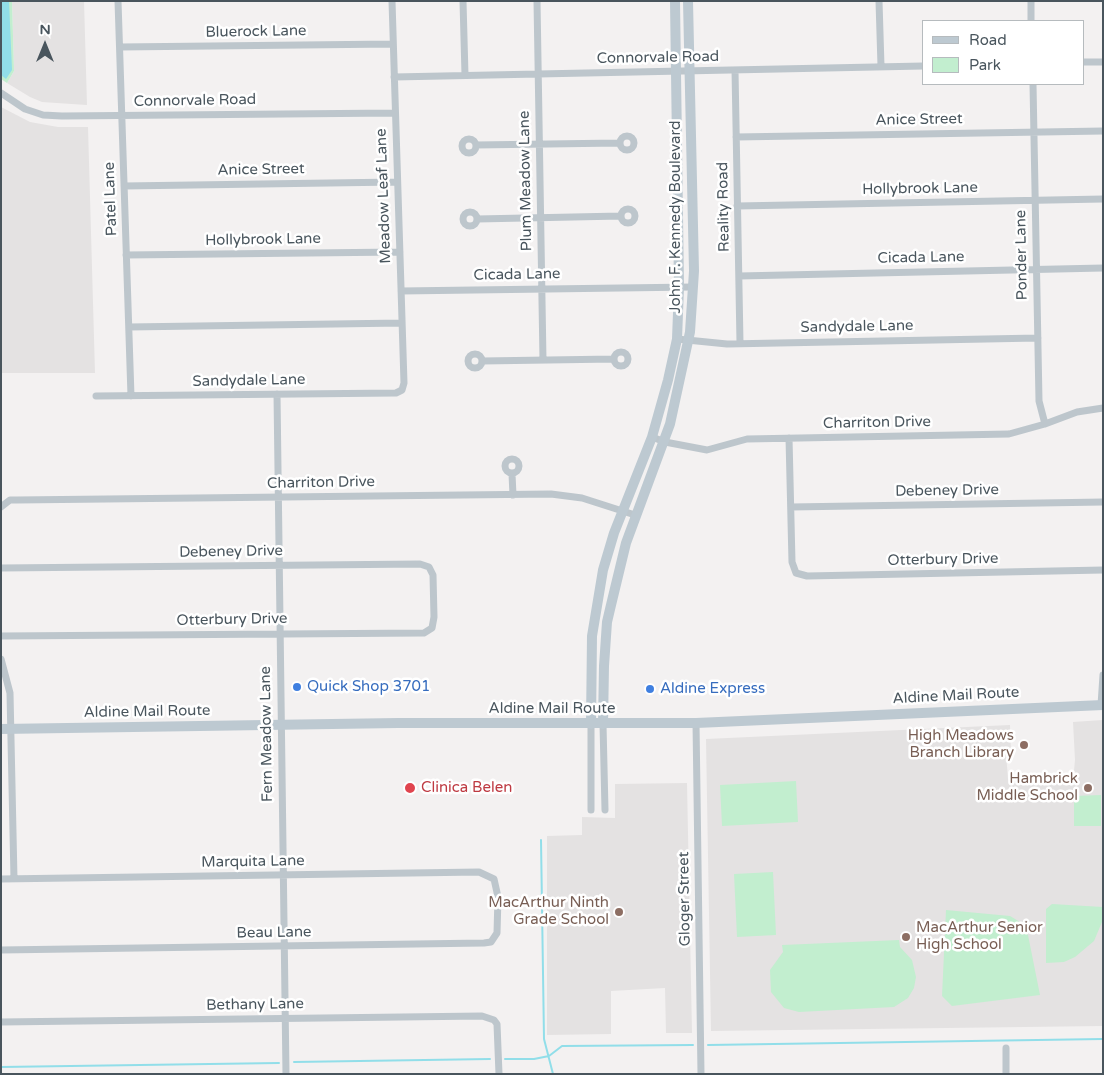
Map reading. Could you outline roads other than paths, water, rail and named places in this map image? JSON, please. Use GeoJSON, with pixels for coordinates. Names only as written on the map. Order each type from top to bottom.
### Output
{"type":"FeatureCollection","features":[{"type":"Feature","properties":{"kind":"main road","name":"John F. Kennedy Boulevard"},"geometry":{"type":"LineString","coordinates":[[590,724],[590,668],[595,617],[603,570],[623,510],[652,437],[668,380],[676,339],[679,287],[675,1]]}},
{"type":"Feature","properties":{"kind":"main road","name":"John F. Kennedy Boulevard"},"geometry":{"type":"LineString","coordinates":[[603,724],[608,620],[626,543],[635,515],[665,442],[674,411],[689,341],[694,287],[688,1]]}},
{"type":"Feature","properties":{"kind":"main road"},"geometry":{"type":"LineString","coordinates":[[595,617],[608,620]]}},
{"type":"Feature","properties":{"kind":"main road","name":"Aldine Mail Route"},"geometry":{"type":"LineString","coordinates":[[7,729],[281,725],[696,723],[1102,705]]}},
{"type":"Feature","properties":{"kind":"street","name":"Patel Lane"},"geometry":{"type":"LineString","coordinates":[[118,1],[131,396]]}},
{"type":"Feature","properties":{"kind":"street","name":"Meadow Leaf Lane"},"geometry":{"type":"LineString","coordinates":[[392,1],[404,383],[402,390]]}},
{"type":"Feature","properties":{"kind":"street"},"geometry":{"type":"LineString","coordinates":[[463,1],[465,76]]}},
{"type":"Feature","properties":{"kind":"street","name":"Plum Meadow Lane"},"geometry":{"type":"LineString","coordinates":[[537,1],[543,360]]}},
{"type":"Feature","properties":{"kind":"street"},"geometry":{"type":"LineString","coordinates":[[879,1],[881,66]]}},
{"type":"Feature","properties":{"kind":"street"},"geometry":{"type":"LineString","coordinates":[[1031,1],[1031,20]]}},
{"type":"Feature","properties":{"kind":"street","name":"Bluerock Lane"},"geometry":{"type":"LineString","coordinates":[[120,47],[393,44]]}},
{"type":"Feature","properties":{"kind":"street"},"geometry":{"type":"LineString","coordinates":[[1084,62],[1103,62]]}},
{"type":"Feature","properties":{"kind":"street","name":"Connorvale Road"},"geometry":{"type":"LineString","coordinates":[[394,77],[922,66]]}},
{"type":"Feature","properties":{"kind":"street","name":"Reality Road"},"geometry":{"type":"LineString","coordinates":[[735,70],[740,343]]}},
{"type":"Feature","properties":{"kind":"street","name":"Ponder Lane"},"geometry":{"type":"LineString","coordinates":[[1033,85],[1039,401],[1045,424]]}},
{"type":"Feature","properties":{"kind":"street","name":"Connorvale Road"},"geometry":{"type":"LineString","coordinates":[[1,93],[25,109],[43,115],[122,116],[395,112]]}},
{"type":"Feature","properties":{"kind":"street","name":"Anice Street"},"geometry":{"type":"LineString","coordinates":[[736,137],[1103,131]]}},
{"type":"Feature","properties":{"kind":"street"},"geometry":{"type":"LineString","coordinates":[[476,146],[620,143]]}},
{"type":"Feature","properties":{"kind":"street","name":"Anice Street"},"geometry":{"type":"LineString","coordinates":[[124,186],[398,182]]}},
{"type":"Feature","properties":{"kind":"street","name":"Hollybrook Lane"},"geometry":{"type":"LineString","coordinates":[[738,206],[1103,199]]}},
{"type":"Feature","properties":{"kind":"street"},"geometry":{"type":"LineString","coordinates":[[477,219],[621,216]]}},
{"type":"Feature","properties":{"kind":"street","name":"Hollybrook Lane"},"geometry":{"type":"LineString","coordinates":[[126,255],[400,252]]}},
{"type":"Feature","properties":{"kind":"street","name":"Cicada Lane"},"geometry":{"type":"LineString","coordinates":[[739,276],[1103,268]]}},
{"type":"Feature","properties":{"kind":"street","name":"Cicada Lane"},"geometry":{"type":"LineString","coordinates":[[401,291],[694,287]]}},
{"type":"Feature","properties":{"kind":"street"},"geometry":{"type":"LineString","coordinates":[[129,327],[402,323]]}},
{"type":"Feature","properties":{"kind":"street","name":"Sandydale Lane"},"geometry":{"type":"LineString","coordinates":[[676,339],[740,343],[1038,338]]}},
{"type":"Feature","properties":{"kind":"street"},"geometry":{"type":"LineString","coordinates":[[482,361],[614,359]]}},
{"type":"Feature","properties":{"kind":"street","name":"Sandydale Lane"},"geometry":{"type":"LineString","coordinates":[[96,396],[396,393],[402,390]]}},
{"type":"Feature","properties":{"kind":"street","name":"Fern Meadow Lane"},"geometry":{"type":"LineString","coordinates":[[277,394],[286,1074]]}},
{"type":"Feature","properties":{"kind":"street","name":"Charriton Drive"},"geometry":{"type":"LineString","coordinates":[[652,437],[665,442],[707,450],[747,439],[1010,434],[1077,412],[1103,408]]}},
{"type":"Feature","properties":{"kind":"street"},"geometry":{"type":"LineString","coordinates":[[789,438],[791,507]]}},
{"type":"Feature","properties":{"kind":"street"},"geometry":{"type":"LineString","coordinates":[[512,474],[513,495]]}},
{"type":"Feature","properties":{"kind":"street","name":"Charriton Drive"},"geometry":{"type":"LineString","coordinates":[[3,505],[17,500],[567,495],[635,515]]}},
{"type":"Feature","properties":{"kind":"street","name":"Debeney Drive"},"geometry":{"type":"LineString","coordinates":[[791,507],[1103,502]]}},
{"type":"Feature","properties":{"kind":"street","name":"Otterbury Drive"},"geometry":{"type":"LineString","coordinates":[[791,507],[792,562],[796,573],[807,576],[1103,570]]}},
{"type":"Feature","properties":{"kind":"street","name":"Debeney Drive"},"geometry":{"type":"LineString","coordinates":[[1,568],[425,565],[432,570],[434,598]]}},
{"type":"Feature","properties":{"kind":"street","name":"Otterbury Drive"},"geometry":{"type":"LineString","coordinates":[[1,636],[424,633],[434,624],[434,598]]}},
{"type":"Feature","properties":{"kind":"street"},"geometry":{"type":"LineString","coordinates":[[1,659],[10,693],[7,729],[14,879]]}},
{"type":"Feature","properties":{"kind":"street"},"geometry":{"type":"LineString","coordinates":[[1102,705],[1103,675]]}},
{"type":"Feature","properties":{"kind":"street","name":"Gloger Street"},"geometry":{"type":"LineString","coordinates":[[696,723],[701,1074]]}},
{"type":"Feature","properties":{"kind":"street","name":"John F. Kennedy Boulevard"},"geometry":{"type":"LineString","coordinates":[[590,724],[591,810]]}},
{"type":"Feature","properties":{"kind":"street","name":"John F. Kennedy Boulevard"},"geometry":{"type":"LineString","coordinates":[[603,724],[605,810]]}},
{"type":"Feature","properties":{"kind":"street","name":"Marquita Lane"},"geometry":{"type":"LineString","coordinates":[[1,879],[479,872],[494,879],[497,887]]}},
{"type":"Feature","properties":{"kind":"street","name":"Beau Lane"},"geometry":{"type":"LineString","coordinates":[[1,950],[491,942],[497,933],[497,887]]}},
{"type":"Feature","properties":{"kind":"street","name":"Bethany Lane"},"geometry":{"type":"LineString","coordinates":[[1,1022],[482,1016],[494,1020],[498,1034],[498,1074]]}},
{"type":"Feature","properties":{"kind":"street"},"geometry":{"type":"LineString","coordinates":[[1006,1048],[1006,1074]]}},
{"type":"Feature","properties":{"kind":"water"},"geometry":{"type":"Polygon","coordinates":[[[1,1],[9,1],[12,70],[6,79],[1,75],[1,1]]]}},
{"type":"Feature","properties":{"kind":"waterway"},"geometry":{"type":"LineString","coordinates":[[541,840],[544,1039],[553,1074]]}},
{"type":"Feature","properties":{"kind":"waterway"},"geometry":{"type":"LineString","coordinates":[[708,1045],[1103,1039]]}},
{"type":"Feature","properties":{"kind":"waterway"},"geometry":{"type":"LineString","coordinates":[[505,1059],[534,1059],[549,1056],[562,1046],[693,1045]]}},
{"type":"Feature","properties":{"kind":"waterway"},"geometry":{"type":"LineString","coordinates":[[294,1062],[490,1059]]}},
{"type":"Feature","properties":{"kind":"waterway"},"geometry":{"type":"LineString","coordinates":[[1,1067],[279,1063]]}},
{"type":"Feature","properties":{"kind":"place","name":"Quick Shop 3701"},"geometry":{"type":"Point","coordinates":[297,687]}},
{"type":"Feature","properties":{"kind":"place","name":"Aldine Express"},"geometry":{"type":"Point","coordinates":[650,689]}},
{"type":"Feature","properties":{"kind":"place","name":"High Meadows Branch Library"},"geometry":{"type":"Point","coordinates":[1024,745]}},
{"type":"Feature","properties":{"kind":"place","name":"Clinica Belen"},"geometry":{"type":"Point","coordinates":[410,788]}},
{"type":"Feature","properties":{"kind":"place","name":"Hambrick Middle School"},"geometry":{"type":"Point","coordinates":[1088,788]}},
{"type":"Feature","properties":{"kind":"place","name":"MacArthur Ninth Grade School"},"geometry":{"type":"Point","coordinates":[619,912]}},
{"type":"Feature","properties":{"kind":"place","name":"MacArthur Senior High School"},"geometry":{"type":"Point","coordinates":[906,937]}}]}
